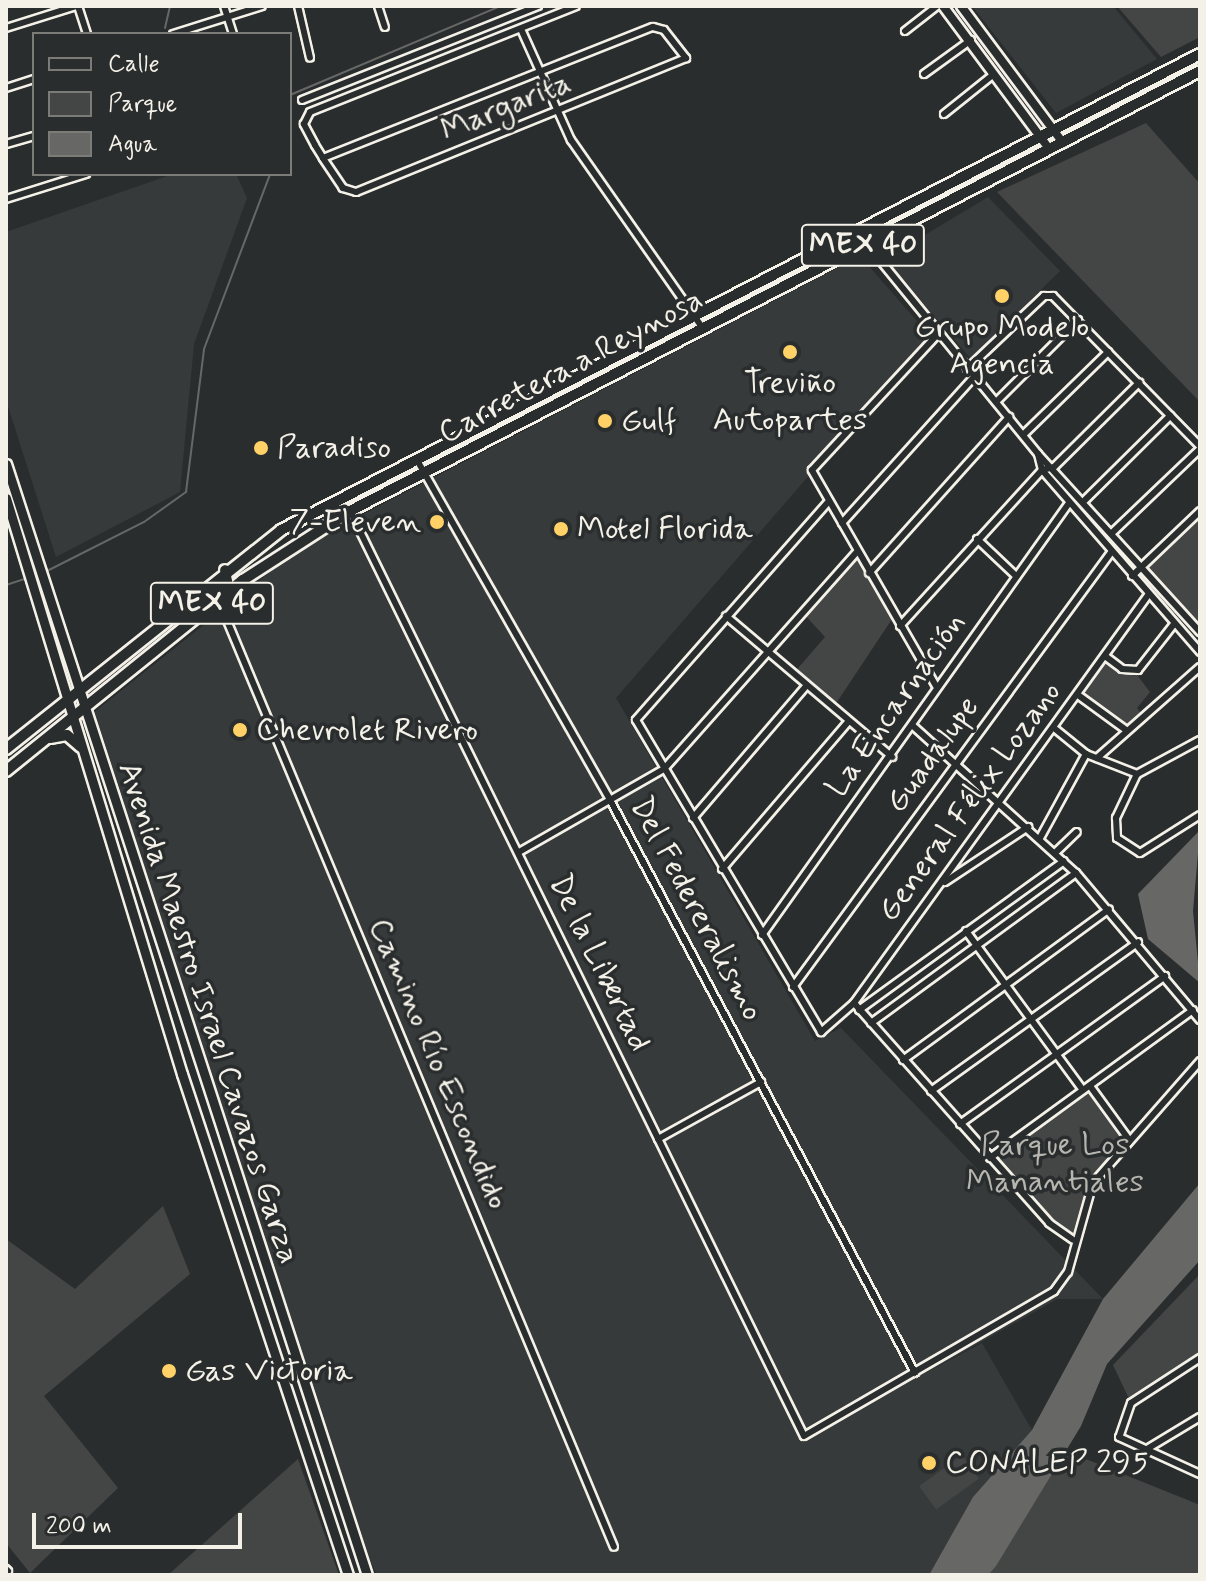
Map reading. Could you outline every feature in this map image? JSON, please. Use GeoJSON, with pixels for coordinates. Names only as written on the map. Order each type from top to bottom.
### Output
{"type":"FeatureCollection","features":[{"type":"Feature","properties":{"kind":"main road","name":"Carretera a Reynosa"},"geometry":{"type":"LineString","coordinates":[[6,749],[72,691],[225,570],[281,530],[693,313],[857,232],[1200,54]]}},
{"type":"Feature","properties":{"kind":"main road","name":"Carretera a Reynosa"},"geometry":{"type":"LineString","coordinates":[[6,771],[218,599],[350,511],[701,326],[1200,71]]}},
{"type":"Feature","properties":{"kind":"main road","name":"Avenida Maestro Israel Cavazos Garza"},"geometry":{"type":"LineString","coordinates":[[6,464],[32,564],[78,711],[367,1575]]}},
{"type":"Feature","properties":{"kind":"main road","name":"Avenida Maestro Israel Cavazos Garza"},"geometry":{"type":"LineString","coordinates":[[6,498],[10,522],[32,564]]}},
{"type":"Feature","properties":{"kind":"main road"},"geometry":{"type":"LineString","coordinates":[[116,680],[224,585],[225,570]]}},
{"type":"Feature","properties":{"kind":"main road","name":"Avenida Maestro Israel Cavazos Garza"},"geometry":{"type":"LineString","coordinates":[[78,711],[81,747],[221,1191],[348,1575]]}},
{"type":"Feature","properties":{"kind":"main road"},"geometry":{"type":"LineString","coordinates":[[44,740],[67,735],[81,747]]}},
{"type":"Feature","properties":{"kind":"main road"},"geometry":{"type":"LineString","coordinates":[[221,1191],[236,1186]]}},
{"type":"Feature","properties":{"kind":"main road"},"geometry":{"type":"LineString","coordinates":[[234,1230],[248,1225]]}},
{"type":"Feature","properties":{"kind":"street"},"geometry":{"type":"LineString","coordinates":[[6,28],[77,6],[86,32]]}},
{"type":"Feature","properties":{"kind":"street"},"geometry":{"type":"LineString","coordinates":[[224,6],[232,32]]}},
{"type":"Feature","properties":{"kind":"street"},"geometry":{"type":"LineString","coordinates":[[179,32],[262,6]]}},
{"type":"Feature","properties":{"kind":"street"},"geometry":{"type":"LineString","coordinates":[[298,6],[310,58]]}},
{"type":"Feature","properties":{"kind":"street"},"geometry":{"type":"LineString","coordinates":[[378,6],[385,27]]}},
{"type":"Feature","properties":{"kind":"street"},"geometry":{"type":"LineString","coordinates":[[302,100],[538,6]]}},
{"type":"Feature","properties":{"kind":"street"},"geometry":{"type":"LineString","coordinates":[[538,72],[323,158],[303,121],[332,104],[576,6]]}},
{"type":"Feature","properties":{"kind":"street"},"geometry":{"type":"LineString","coordinates":[[905,31],[940,6],[997,72],[1044,136],[1050,150]]}},
{"type":"Feature","properties":{"kind":"street"},"geometry":{"type":"LineString","coordinates":[[961,6],[1056,129],[1063,143]]}},
{"type":"Feature","properties":{"kind":"street","name":"Margarita"},"geometry":{"type":"LineString","coordinates":[[323,158],[343,188],[363,190],[686,58],[664,30],[653,27],[538,72]]}},
{"type":"Feature","properties":{"kind":"street"},"geometry":{"type":"LineString","coordinates":[[521,29],[555,113],[701,326]]}},
{"type":"Feature","properties":{"kind":"street"},"geometry":{"type":"LineString","coordinates":[[924,74],[971,40]]}},
{"type":"Feature","properties":{"kind":"street"},"geometry":{"type":"LineString","coordinates":[[944,114],[997,72]]}},
{"type":"Feature","properties":{"kind":"street"},"geometry":{"type":"LineString","coordinates":[[6,88],[32,80]]}},
{"type":"Feature","properties":{"kind":"street"},"geometry":{"type":"LineString","coordinates":[[327,91],[332,104]]}},
{"type":"Feature","properties":{"kind":"street"},"geometry":{"type":"LineString","coordinates":[[6,144],[32,137]]}},
{"type":"Feature","properties":{"kind":"street"},"geometry":{"type":"LineString","coordinates":[[6,199],[80,176]]}},
{"type":"Feature","properties":{"kind":"street"},"geometry":{"type":"LineString","coordinates":[[857,232],[1038,454],[1085,500],[1200,632]]}},
{"type":"Feature","properties":{"kind":"street"},"geometry":{"type":"LineString","coordinates":[[967,369],[1044,296],[1053,296],[1200,448],[1113,532]]}},
{"type":"Feature","properties":{"kind":"street"},"geometry":{"type":"LineString","coordinates":[[996,402],[1078,320]]}},
{"type":"Feature","properties":{"kind":"street"},"geometry":{"type":"LineString","coordinates":[[936,686],[812,470],[938,334]]}},
{"type":"Feature","properties":{"kind":"street"},"geometry":{"type":"LineString","coordinates":[[1023,435],[1108,352]]}},
{"type":"Feature","properties":{"kind":"street"},"geometry":{"type":"LineString","coordinates":[[842,523],[974,377]]}},
{"type":"Feature","properties":{"kind":"street"},"geometry":{"type":"LineString","coordinates":[[900,626],[1042,470],[1054,467],[1139,383]]}},
{"type":"Feature","properties":{"kind":"street"},"geometry":{"type":"LineString","coordinates":[[1085,500],[1170,416]]}},
{"type":"Feature","properties":{"kind":"street"},"geometry":{"type":"LineString","coordinates":[[869,573],[1009,417]]}},
{"type":"Feature","properties":{"kind":"street"},"geometry":{"type":"LineString","coordinates":[[1038,454],[1042,470],[1200,652]]}},
{"type":"Feature","properties":{"kind":"street","name":"Del Federeralismo"},"geometry":{"type":"LineString","coordinates":[[416,459],[610,800],[915,1373]]}},
{"type":"Feature","properties":{"kind":"street"},"geometry":{"type":"LineString","coordinates":[[793,987],[636,720],[829,501]]}},
{"type":"Feature","properties":{"kind":"street","name":"La Encarnación"},"geometry":{"type":"LineString","coordinates":[[762,935],[892,757],[936,686],[1069,503]]}},
{"type":"Feature","properties":{"kind":"street","name":"De la Libertad"},"geometry":{"type":"LineString","coordinates":[[350,511],[804,1436],[915,1373]]}},
{"type":"Feature","properties":{"kind":"street"},"geometry":{"type":"LineString","coordinates":[[1132,576],[1200,511]]}},
{"type":"Feature","properties":{"kind":"street"},"geometry":{"type":"LineString","coordinates":[[977,539],[1016,576]]}},
{"type":"Feature","properties":{"kind":"street","name":"Guadalupe"},"geometry":{"type":"LineString","coordinates":[[793,987],[1112,551]]}},
{"type":"Feature","properties":{"kind":"street"},"geometry":{"type":"LineString","coordinates":[[519,852],[664,769],[857,552]]}},
{"type":"Feature","properties":{"kind":"street","name":"General Félix Lozano"},"geometry":{"type":"LineString","coordinates":[[793,987],[812,1024],[825,1033],[854,1003],[1148,595]]}},
{"type":"Feature","properties":{"kind":"street","name":"Camino Río Escondido"},"geometry":{"type":"LineString","coordinates":[[218,599],[614,1547]]}},
{"type":"Feature","properties":{"kind":"street"},"geometry":{"type":"LineString","coordinates":[[726,616],[892,757]]}},
{"type":"Feature","properties":{"kind":"street"},"geometry":{"type":"LineString","coordinates":[[1105,656],[1122,669],[1138,670],[1174,624]]}},
{"type":"Feature","properties":{"kind":"street"},"geometry":{"type":"LineString","coordinates":[[1097,758],[1200,667]]}},
{"type":"Feature","properties":{"kind":"street"},"geometry":{"type":"LineString","coordinates":[[693,818],[806,686]]}},
{"type":"Feature","properties":{"kind":"street"},"geometry":{"type":"LineString","coordinates":[[1078,695],[1126,730]]}},
{"type":"Feature","properties":{"kind":"street"},"geometry":{"type":"LineString","coordinates":[[722,869],[848,722]]}},
{"type":"Feature","properties":{"kind":"street"},"geometry":{"type":"LineString","coordinates":[[912,725],[1076,873],[1138,942],[1200,1020]]}},
{"type":"Feature","properties":{"kind":"street"},"geometry":{"type":"LineString","coordinates":[[1054,728],[1086,754],[1137,774]]}},
{"type":"Feature","properties":{"kind":"street"},"geometry":{"type":"LineString","coordinates":[[1200,740],[1137,774],[1115,831],[1129,850],[1145,851],[1200,815]]}},
{"type":"Feature","properties":{"kind":"street"},"geometry":{"type":"LineString","coordinates":[[1109,746],[1117,764]]}},
{"type":"Feature","properties":{"kind":"street"},"geometry":{"type":"LineString","coordinates":[[1040,838],[1086,754]]}},
{"type":"Feature","properties":{"kind":"street"},"geometry":{"type":"LineString","coordinates":[[939,886],[1028,827]]}},
{"type":"Feature","properties":{"kind":"street"},"geometry":{"type":"LineString","coordinates":[[1055,853],[1077,832]]}},
{"type":"Feature","properties":{"kind":"street"},"geometry":{"type":"LineString","coordinates":[[859,1010],[1064,861]]}},
{"type":"Feature","properties":{"kind":"street"},"geometry":{"type":"LineString","coordinates":[[871,1023],[1076,873]]}},
{"type":"Feature","properties":{"kind":"street"},"geometry":{"type":"LineString","coordinates":[[903,1060],[1109,909]]}},
{"type":"Feature","properties":{"kind":"street"},"geometry":{"type":"LineString","coordinates":[[966,931],[1055,1054],[1127,1137]]}},
{"type":"Feature","properties":{"kind":"street"},"geometry":{"type":"LineString","coordinates":[[931,1091],[1138,942]]}},
{"type":"Feature","properties":{"kind":"street"},"geometry":{"type":"LineString","coordinates":[[960,1124],[1165,976]]}},
{"type":"Feature","properties":{"kind":"street"},"geometry":{"type":"LineString","coordinates":[[854,1003],[990,1158],[1073,1240]]}},
{"type":"Feature","properties":{"kind":"street"},"geometry":{"type":"LineString","coordinates":[[990,1158],[1193,1010]]}},
{"type":"Feature","properties":{"kind":"street"},"geometry":{"type":"LineString","coordinates":[[915,1373],[1054,1291],[1068,1272],[1073,1240],[1093,1183],[1127,1137],[1200,1061]]}},
{"type":"Feature","properties":{"kind":"street"},"geometry":{"type":"LineString","coordinates":[[658,1139],[761,1082]]}},
{"type":"Feature","properties":{"kind":"street"},"geometry":{"type":"LineString","coordinates":[[1200,1358],[1131,1403],[1120,1441],[1200,1474]]}},
{"type":"Feature","properties":{"kind":"street"},"geometry":{"type":"LineString","coordinates":[[1142,1452],[1200,1417]]}},
{"type":"Feature","properties":{"kind":"shaded area"},"geometry":{"type":"Polygon","coordinates":[[[972,6],[1113,6],[1157,59],[1056,113],[972,6]]]}},
{"type":"Feature","properties":{"kind":"shaded area"},"geometry":{"type":"Polygon","coordinates":[[[167,176],[237,176],[247,198],[194,344],[180,492],[56,557],[6,400],[6,232],[167,176]]]}},
{"type":"Feature","properties":{"kind":"shaded area"},"geometry":{"type":"Polygon","coordinates":[[[988,197],[1060,271],[971,359],[885,259],[988,197]]]}},
{"type":"Feature","properties":{"kind":"shaded area"},"geometry":{"type":"Polygon","coordinates":[[[860,256],[930,336],[616,698],[815,1041],[841,1028],[1103,1299],[1057,1299],[926,1373],[982,1343],[1032,1430],[973,1497],[929,1575],[377,1575],[353,1523],[92,714],[304,545],[860,256]]]}},
{"type":"Feature","properties":{"kind":"green space"},"geometry":{"type":"Polygon","coordinates":[[[1117,6],[1200,6],[1200,37],[1161,57],[1117,6]]]}},
{"type":"Feature","properties":{"kind":"green space"},"geometry":{"type":"Polygon","coordinates":[[[1146,123],[1200,184],[1200,402],[997,192],[1146,123]]]}},
{"type":"Feature","properties":{"kind":"green space"},"geometry":{"type":"Polygon","coordinates":[[[1200,511],[1200,633],[1143,566],[1200,511]]]}},
{"type":"Feature","properties":{"kind":"green space"},"geometry":{"type":"Polygon","coordinates":[[[857,552],[894,616],[833,708],[792,675],[825,637],[803,613],[857,552]]]}},
{"type":"Feature","properties":{"kind":"green space"},"geometry":{"type":"Polygon","coordinates":[[[1105,656],[1134,671],[1150,692],[1137,708],[1143,716],[1126,730],[1078,695],[1105,656]]]}},
{"type":"Feature","properties":{"kind":"green space","name":"Parque Los Manantiales"},"geometry":{"type":"Polygon","coordinates":[[[1090,1086],[1127,1137],[1093,1183],[1073,1240],[990,1158],[1090,1086]]]}},
{"type":"Feature","properties":{"kind":"green space"},"geometry":{"type":"Polygon","coordinates":[[[163,1206],[190,1274],[44,1396],[118,1488],[30,1573],[6,1543],[6,1239],[75,1289],[163,1206]]]}},
{"type":"Feature","properties":{"kind":"green space"},"geometry":{"type":"Polygon","coordinates":[[[1200,1274],[1200,1354],[1130,1401],[1113,1365],[1200,1274]]]}},
{"type":"Feature","properties":{"kind":"green space"},"geometry":{"type":"Polygon","coordinates":[[[1066,1451],[1200,1505],[1200,1575],[986,1575],[1066,1451]]]}},
{"type":"Feature","properties":{"kind":"green space"},"geometry":{"type":"Polygon","coordinates":[[[962,1455],[979,1478],[936,1510],[919,1486],[962,1455]]]}},
{"type":"Feature","properties":{"kind":"green space"},"geometry":{"type":"Polygon","coordinates":[[[298,1459],[339,1575],[168,1575],[298,1459]]]}},
{"type":"Feature","properties":{"kind":"water"},"geometry":{"type":"Polygon","coordinates":[[[1200,830],[1193,911],[1200,983],[1148,939],[1138,894],[1200,830]]]}},
{"type":"Feature","properties":{"kind":"water"},"geometry":{"type":"Polygon","coordinates":[[[1200,1183],[1200,1260],[1107,1364],[1081,1426],[996,1566],[988,1575],[929,1575],[973,1497],[1032,1430],[1103,1299],[1200,1183]]]}},
{"type":"Feature","properties":{"kind":"waterway"},"geometry":{"type":"LineString","coordinates":[[165,28],[170,6]]}},
{"type":"Feature","properties":{"kind":"waterway"},"geometry":{"type":"LineString","coordinates":[[292,94],[501,6]]}},
{"type":"Feature","properties":{"kind":"waterway"},"geometry":{"type":"LineString","coordinates":[[45,572],[144,522],[186,492],[204,349],[269,176]]}},
{"type":"Feature","properties":{"kind":"waterway"},"geometry":{"type":"LineString","coordinates":[[6,585],[28,578]]}},
{"type":"Feature","properties":{"kind":"place","name":"Grupo Modelo Agencia"},"geometry":{"type":"Point","coordinates":[1002,296]}},
{"type":"Feature","properties":{"kind":"place","name":"Treviño Autopartes"},"geometry":{"type":"Point","coordinates":[790,352]}},
{"type":"Feature","properties":{"kind":"place","name":"Gulf"},"geometry":{"type":"Point","coordinates":[605,421]}},
{"type":"Feature","properties":{"kind":"place","name":"Paradiso"},"geometry":{"type":"Point","coordinates":[261,448]}},
{"type":"Feature","properties":{"kind":"place","name":"7-Eleven"},"geometry":{"type":"Point","coordinates":[437,522]}},
{"type":"Feature","properties":{"kind":"place","name":"Motel Florida"},"geometry":{"type":"Point","coordinates":[561,529]}},
{"type":"Feature","properties":{"kind":"place","name":"Chevrolet Rivero"},"geometry":{"type":"Point","coordinates":[240,730]}},
{"type":"Feature","properties":{"kind":"place","name":"Gas Victoria"},"geometry":{"type":"Point","coordinates":[169,1371]}},
{"type":"Feature","properties":{"kind":"place","name":"CONALEP 295"},"geometry":{"type":"Point","coordinates":[929,1463]}}]}
